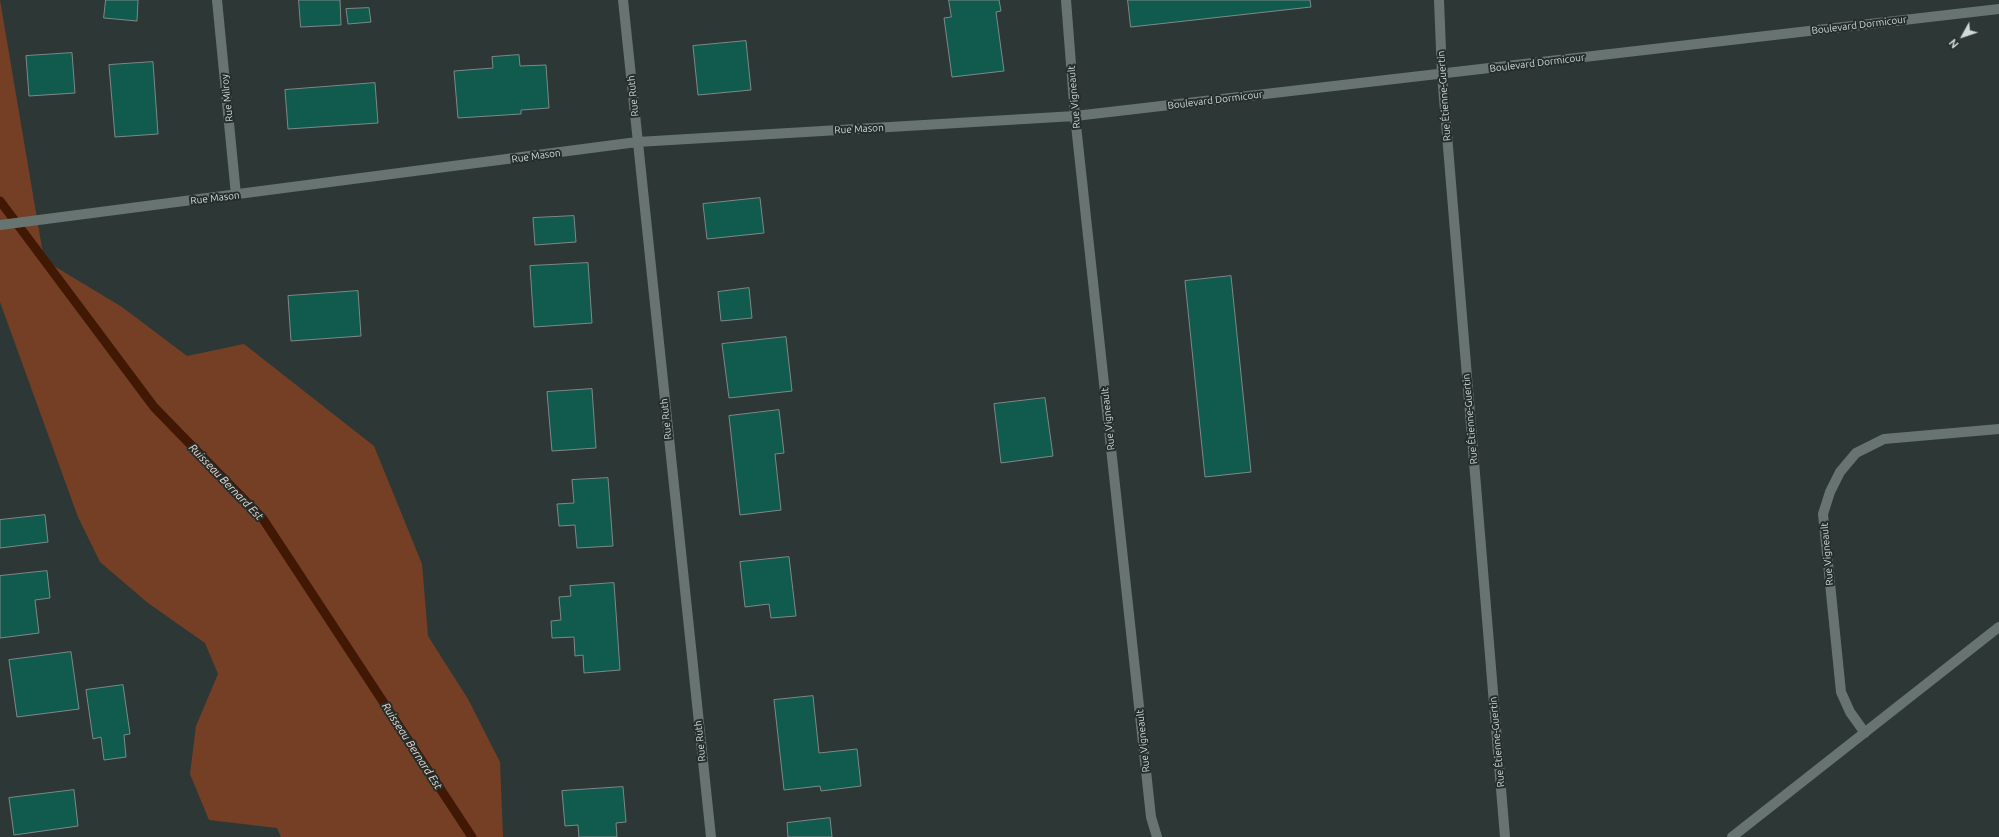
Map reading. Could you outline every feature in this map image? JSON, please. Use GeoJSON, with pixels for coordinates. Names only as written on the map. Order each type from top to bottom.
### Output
{"type":"FeatureCollection","features":[{"type":"Feature","properties":{"kind":"street","name":"Rue Milroy"},"geometry":{"type":"LineString","coordinates":[[217,0],[236,195]]}},
{"type":"Feature","properties":{"kind":"street","name":"Rue Ruth"},"geometry":{"type":"LineString","coordinates":[[623,0],[710,837]]}},
{"type":"Feature","properties":{"kind":"street","name":"Rue Vigneault"},"geometry":{"type":"LineString","coordinates":[[1066,0],[1075,116],[1151,817],[1157,837]]}},
{"type":"Feature","properties":{"kind":"street","name":"Rue Étienne-Guertin"},"geometry":{"type":"LineString","coordinates":[[1439,0],[1442,74],[1505,837]]}},
{"type":"Feature","properties":{"kind":"street","name":"Boulevard Dormicour"},"geometry":{"type":"LineString","coordinates":[[1075,116],[1999,9]]}},
{"type":"Feature","properties":{"kind":"street","name":"Rue Mason"},"geometry":{"type":"LineString","coordinates":[[0,225],[637,142],[1075,116]]}},
{"type":"Feature","properties":{"kind":"street","name":"Rue Vigneault"},"geometry":{"type":"LineString","coordinates":[[1865,732],[1850,712],[1841,692],[1823,514],[1830,492],[1840,472],[1856,453],[1884,439],[1999,429]]}},
{"type":"Feature","properties":{"kind":"street"},"geometry":{"type":"LineString","coordinates":[[1732,837],[1999,627]]}},
{"type":"Feature","properties":{"kind":"shaded area"},"geometry":{"type":"Polygon","coordinates":[[[0,0],[44,260],[122,307],[187,356],[244,344],[374,446],[422,564],[428,636],[468,699],[500,762],[503,837],[281,837],[277,828],[209,820],[190,774],[196,726],[218,674],[205,643],[148,603],[100,562],[78,517],[0,302],[0,0]]]}},
{"type":"Feature","properties":{"kind":"building"},"geometry":{"type":"Polygon","coordinates":[[[106,0],[138,0],[137,21],[104,18],[106,0]]]}},
{"type":"Feature","properties":{"kind":"building"},"geometry":{"type":"Polygon","coordinates":[[[299,0],[340,0],[341,25],[301,27],[299,0]]]}},
{"type":"Feature","properties":{"kind":"building"},"geometry":{"type":"Polygon","coordinates":[[[949,0],[999,0],[1001,11],[996,12],[1004,71],[952,77],[944,18],[951,17],[949,0]]]}},
{"type":"Feature","properties":{"kind":"building"},"geometry":{"type":"Polygon","coordinates":[[[1128,0],[1310,0],[1311,7],[1131,27],[1128,0]]]}},
{"type":"Feature","properties":{"kind":"building"},"geometry":{"type":"Polygon","coordinates":[[[369,8],[371,22],[348,24],[346,9],[369,8]]]}},
{"type":"Feature","properties":{"kind":"building"},"geometry":{"type":"Polygon","coordinates":[[[746,41],[751,90],[698,95],[693,46],[746,41]]]}},
{"type":"Feature","properties":{"kind":"building"},"geometry":{"type":"Polygon","coordinates":[[[72,53],[75,93],[29,96],[26,56],[72,53]]]}},
{"type":"Feature","properties":{"kind":"building"},"geometry":{"type":"Polygon","coordinates":[[[519,55],[520,66],[546,65],[549,108],[521,110],[521,114],[458,118],[454,71],[493,68],[492,57],[519,55]]]}},
{"type":"Feature","properties":{"kind":"building"},"geometry":{"type":"Polygon","coordinates":[[[153,62],[158,134],[115,137],[109,65],[153,62]]]}},
{"type":"Feature","properties":{"kind":"building"},"geometry":{"type":"Polygon","coordinates":[[[375,83],[378,123],[288,129],[285,90],[375,83]]]}},
{"type":"Feature","properties":{"kind":"building"},"geometry":{"type":"Polygon","coordinates":[[[760,198],[764,233],[707,239],[703,204],[760,198]]]}},
{"type":"Feature","properties":{"kind":"building"},"geometry":{"type":"Polygon","coordinates":[[[574,216],[576,242],[535,245],[533,218],[574,216]]]}},
{"type":"Feature","properties":{"kind":"building"},"geometry":{"type":"Polygon","coordinates":[[[588,263],[592,323],[534,327],[530,266],[588,263]]]}},
{"type":"Feature","properties":{"kind":"building"},"geometry":{"type":"Polygon","coordinates":[[[1231,276],[1251,472],[1205,477],[1185,281],[1231,276]]]}},
{"type":"Feature","properties":{"kind":"building"},"geometry":{"type":"Polygon","coordinates":[[[749,288],[752,318],[721,321],[718,292],[749,288]]]}},
{"type":"Feature","properties":{"kind":"building"},"geometry":{"type":"Polygon","coordinates":[[[358,291],[361,336],[291,341],[288,296],[358,291]]]}},
{"type":"Feature","properties":{"kind":"building"},"geometry":{"type":"Polygon","coordinates":[[[786,337],[792,391],[729,398],[722,344],[786,337]]]}},
{"type":"Feature","properties":{"kind":"building"},"geometry":{"type":"Polygon","coordinates":[[[592,389],[596,448],[552,451],[547,392],[592,389]]]}},
{"type":"Feature","properties":{"kind":"building"},"geometry":{"type":"Polygon","coordinates":[[[1045,398],[1053,456],[1001,463],[994,404],[1045,398]]]}},
{"type":"Feature","properties":{"kind":"building"},"geometry":{"type":"Polygon","coordinates":[[[779,410],[784,453],[775,454],[781,510],[740,515],[729,416],[779,410]]]}},
{"type":"Feature","properties":{"kind":"building"},"geometry":{"type":"Polygon","coordinates":[[[608,478],[613,546],[577,548],[575,525],[559,526],[557,504],[574,503],[572,480],[608,478]]]}},
{"type":"Feature","properties":{"kind":"building"},"geometry":{"type":"Polygon","coordinates":[[[45,515],[48,542],[0,548],[0,520],[45,515]]]}},
{"type":"Feature","properties":{"kind":"building"},"geometry":{"type":"Polygon","coordinates":[[[789,557],[796,616],[771,618],[769,604],[745,607],[740,562],[789,557]]]}},
{"type":"Feature","properties":{"kind":"building"},"geometry":{"type":"Polygon","coordinates":[[[47,571],[50,598],[35,600],[39,633],[0,638],[0,576],[47,571]]]}},
{"type":"Feature","properties":{"kind":"building"},"geometry":{"type":"Polygon","coordinates":[[[614,583],[620,670],[584,673],[583,655],[575,656],[574,637],[552,638],[551,621],[561,620],[559,597],[571,596],[570,586],[614,583]]]}},
{"type":"Feature","properties":{"kind":"building"},"geometry":{"type":"Polygon","coordinates":[[[71,652],[79,709],[17,717],[9,660],[71,652]]]}},
{"type":"Feature","properties":{"kind":"building"},"geometry":{"type":"Polygon","coordinates":[[[123,685],[130,734],[124,735],[126,757],[104,760],[101,737],[93,739],[86,690],[123,685]]]}},
{"type":"Feature","properties":{"kind":"building"},"geometry":{"type":"Polygon","coordinates":[[[813,696],[819,753],[857,749],[861,786],[821,791],[820,786],[784,790],[774,700],[813,696]]]}},
{"type":"Feature","properties":{"kind":"building"},"geometry":{"type":"Polygon","coordinates":[[[623,787],[626,822],[616,823],[617,837],[579,837],[578,825],[565,826],[562,791],[623,787]]]}},
{"type":"Feature","properties":{"kind":"building"},"geometry":{"type":"Polygon","coordinates":[[[74,790],[78,826],[14,835],[9,798],[74,790]]]}},
{"type":"Feature","properties":{"kind":"building"},"geometry":{"type":"Polygon","coordinates":[[[830,818],[832,837],[788,837],[787,823],[830,818]]]}},
{"type":"Feature","properties":{"kind":"waterway","name":"Ruisseau Bernard Est"},"geometry":{"type":"LineString","coordinates":[[0,201],[154,407],[263,519],[472,837]]}}]}
